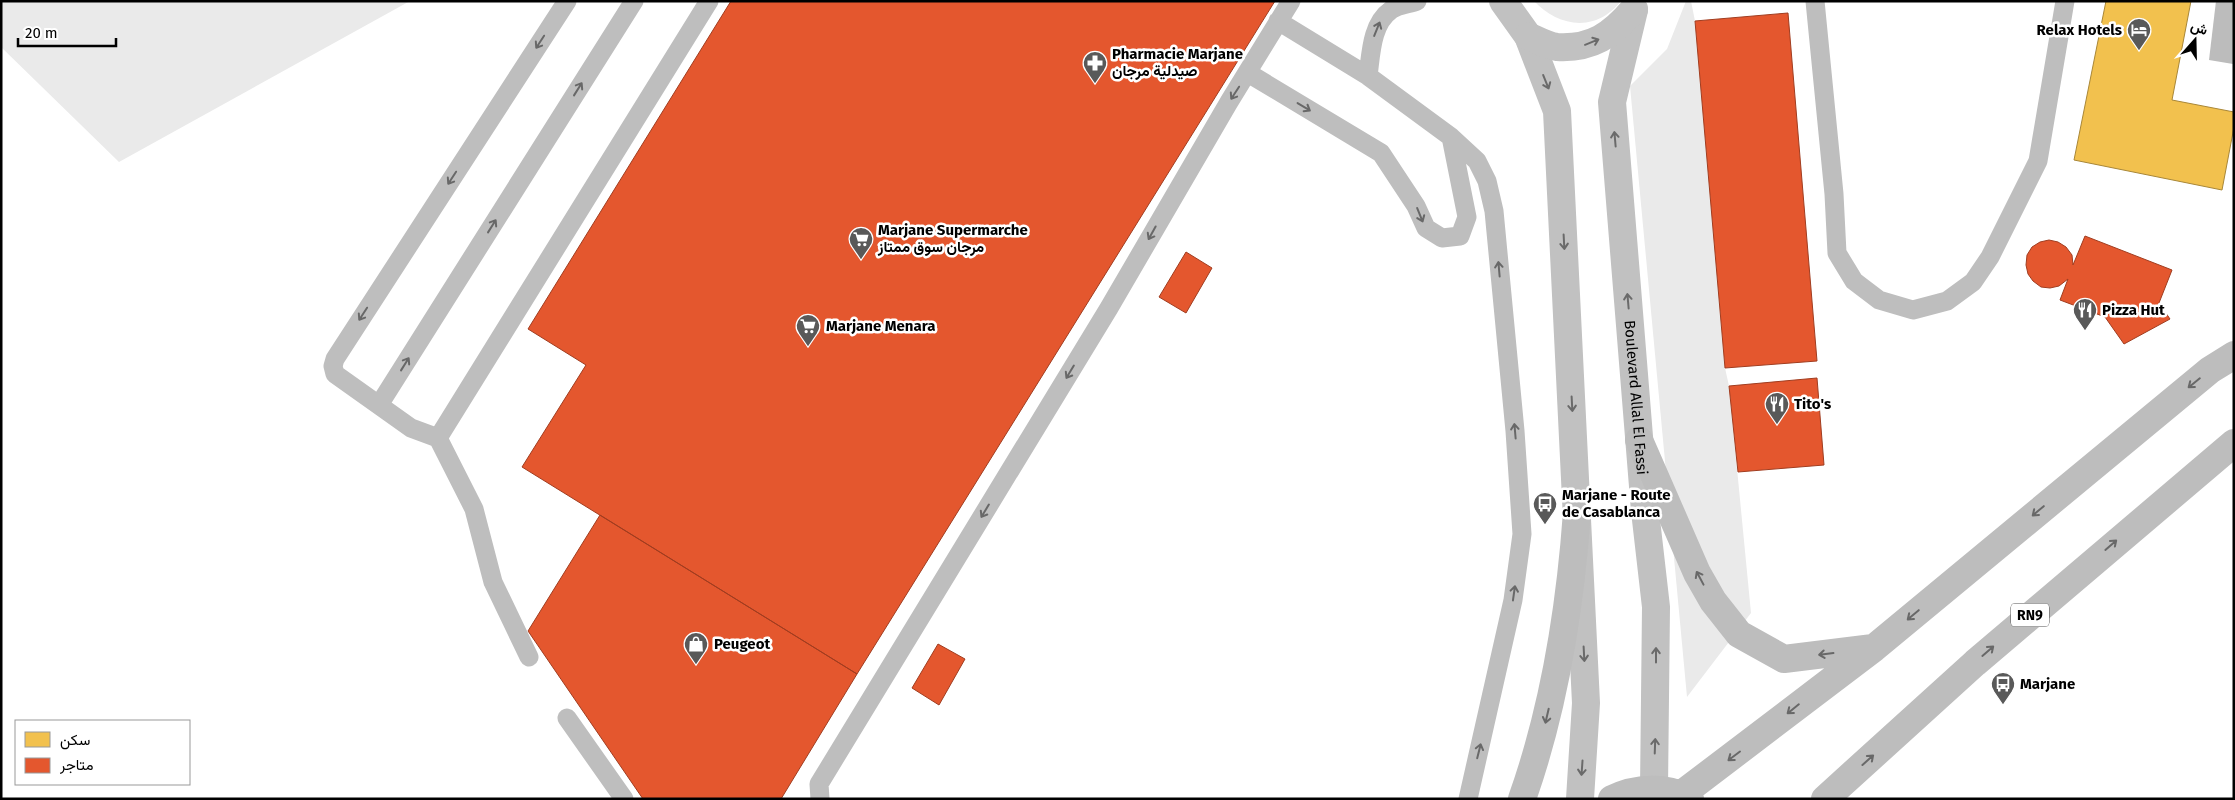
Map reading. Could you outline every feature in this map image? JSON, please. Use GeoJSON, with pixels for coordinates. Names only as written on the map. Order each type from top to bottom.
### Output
{"type":"FeatureCollection","features":[{"type":"Feature","properties":{"kind":"main road"},"geometry":{"type":"LineString","coordinates":[[1503,1],[1528,36],[1557,111],[1586,703],[1580,799]]}},
{"type":"Feature","properties":{"kind":"main road"},"geometry":{"type":"LineString","coordinates":[[1528,36],[1556,47],[1586,45],[1614,32],[1636,6]]}},
{"type":"Feature","properties":{"kind":"main road","name":"Boulevard Allal El Fassi"},"geometry":{"type":"LineString","coordinates":[[1636,6],[1612,102],[1645,511],[1656,607],[1654,789]]}},
{"type":"Feature","properties":{"kind":"main road"},"geometry":{"type":"LineString","coordinates":[[1612,799],[1625,792],[1654,789],[1686,797],[1874,648],[2210,370],[2234,355]]}},
{"type":"Feature","properties":{"kind":"main road"},"geometry":{"type":"LineString","coordinates":[[1639,440],[1697,573],[1713,601],[1738,634],[1784,659],[1874,648]]}},
{"type":"Feature","properties":{"kind":"main road","name":"RN9"},"geometry":{"type":"LineString","coordinates":[[1825,799],[1975,663],[2234,443]]}},
{"type":"Feature","properties":{"kind":"main road"},"geometry":{"type":"LineString","coordinates":[[1522,799],[1547,717],[1558,669],[1568,608],[1577,512]]}},
{"type":"Feature","properties":{"kind":"lane"},"geometry":{"type":"LineString","coordinates":[[529,657],[493,582],[474,509],[438,438],[411,428],[335,374],[333,366],[335,359],[567,1]]}},
{"type":"Feature","properties":{"kind":"lane"},"geometry":{"type":"LineString","coordinates":[[379,405],[634,1]]}},
{"type":"Feature","properties":{"kind":"lane"},"geometry":{"type":"LineString","coordinates":[[438,438],[709,1]]}},
{"type":"Feature","properties":{"kind":"lane"},"geometry":{"type":"LineString","coordinates":[[820,799],[819,784],[1109,308],[1291,1]]}},
{"type":"Feature","properties":{"kind":"lane"},"geometry":{"type":"LineString","coordinates":[[1368,76],[1374,35],[1381,20],[1391,9],[1417,1]]}},
{"type":"Feature","properties":{"kind":"lane"},"geometry":{"type":"LineString","coordinates":[[1815,1],[1834,194],[1837,253],[1854,281],[1879,300],[1913,310],[1946,301],[1973,282],[1990,257],[2038,161],[2065,1]]}},
{"type":"Feature","properties":{"kind":"lane"},"geometry":{"type":"LineString","coordinates":[[1278,21],[1368,76],[1451,137],[1477,161],[1488,181],[1494,211],[1515,431],[1522,534],[1513,600],[1468,799]]}},
{"type":"Feature","properties":{"kind":"lane"},"geometry":{"type":"LineString","coordinates":[[1248,73],[1381,153],[1416,206],[1426,228],[1442,238],[1460,236],[1467,216],[1451,137]]}},
{"type":"Feature","properties":{"kind":"lane"},"geometry":{"type":"LineString","coordinates":[[567,718],[624,799]]}},
{"type":"Feature","properties":{"kind":"shaded area"},"geometry":{"type":"Polygon","coordinates":[[[1,1],[410,1],[119,162],[1,47],[1,1]]]}},
{"type":"Feature","properties":{"kind":"shaded area"},"geometry":{"type":"Polygon","coordinates":[[[1534,1],[1621,1],[1597,20],[1577,23],[1568,22],[1550,14],[1534,1]]]}},
{"type":"Feature","properties":{"kind":"shaded area"},"geometry":{"type":"Polygon","coordinates":[[[1686,1],[1691,1],[1695,21],[1725,368],[1729,386],[1751,613],[1687,697],[1630,86],[1667,49],[1686,1]]]}},
{"type":"Feature","properties":{"kind":"shaded area"},"geometry":{"type":"Polygon","coordinates":[[[2216,1],[2234,1],[2233,64],[2209,60],[2216,1]]]}},
{"type":"Feature","properties":{"kind":"building: سكن","name":"Relax Hotels"},"geometry":{"type":"Polygon","coordinates":[[[2106,1],[2191,1],[2172,100],[2234,112],[2234,127],[2222,190],[2074,160],[2106,1]]]}},
{"type":"Feature","properties":{"kind":"building: متاجر","name":"Marjane Menara"},"geometry":{"type":"Polygon","coordinates":[[[731,1],[1275,1],[857,674],[522,467],[586,365],[528,329],[731,1]]]}},
{"type":"Feature","properties":{"kind":"building: متاجر"},"geometry":{"type":"Polygon","coordinates":[[[1788,13],[1817,361],[1725,368],[1695,21],[1788,13]]]}},
{"type":"Feature","properties":{"kind":"building: متاجر"},"geometry":{"type":"Polygon","coordinates":[[[2085,236],[2172,270],[2159,303],[2170,319],[2124,344],[2105,317],[2060,300],[2068,279],[2059,286],[2050,288],[2041,287],[2033,281],[2028,274],[2026,265],[2027,255],[2032,247],[2040,242],[2049,240],[2058,242],[2066,247],[2072,255],[2073,265],[2085,236]]]}},
{"type":"Feature","properties":{"kind":"building: متاجر"},"geometry":{"type":"Polygon","coordinates":[[[1186,252],[1212,268],[1186,313],[1159,297],[1186,252]]]}},
{"type":"Feature","properties":{"kind":"building: متاجر","name":"Tito's"},"geometry":{"type":"Polygon","coordinates":[[[1817,378],[1824,465],[1738,472],[1729,386],[1817,378]]]}},
{"type":"Feature","properties":{"kind":"building: متاجر","name":"Peugeot"},"geometry":{"type":"Polygon","coordinates":[[[600,515],[857,674],[781,799],[643,799],[528,631],[600,515]]]}},
{"type":"Feature","properties":{"kind":"building: متاجر"},"geometry":{"type":"Polygon","coordinates":[[[938,644],[965,659],[939,705],[912,688],[938,644]]]}},
{"type":"Feature","properties":{"kind":"place","name":"Relax Hotels"},"geometry":{"type":"Point","coordinates":[2139,51]}},
{"type":"Feature","properties":{"kind":"place","name":"Pharmacie Marjane صيدلية مرجان"},"geometry":{"type":"Point","coordinates":[1095,84]}},
{"type":"Feature","properties":{"kind":"place","name":"Marjane Supermarche مرجان سوق ممتاز"},"geometry":{"type":"Point","coordinates":[861,260]}},
{"type":"Feature","properties":{"kind":"place","name":"Pizza Hut"},"geometry":{"type":"Point","coordinates":[2085,331]}},
{"type":"Feature","properties":{"kind":"place","name":"Marjane Menara"},"geometry":{"type":"Point","coordinates":[808,347]}},
{"type":"Feature","properties":{"kind":"place","name":"Tito's"},"geometry":{"type":"Point","coordinates":[1777,425]}},
{"type":"Feature","properties":{"kind":"place","name":"Marjane - Route de Casablanca"},"geometry":{"type":"Point","coordinates":[1545,525]}},
{"type":"Feature","properties":{"kind":"place","name":"Peugeot"},"geometry":{"type":"Point","coordinates":[696,665]}},
{"type":"Feature","properties":{"kind":"place","name":"Marjane"},"geometry":{"type":"Point","coordinates":[2003,705]}}]}
